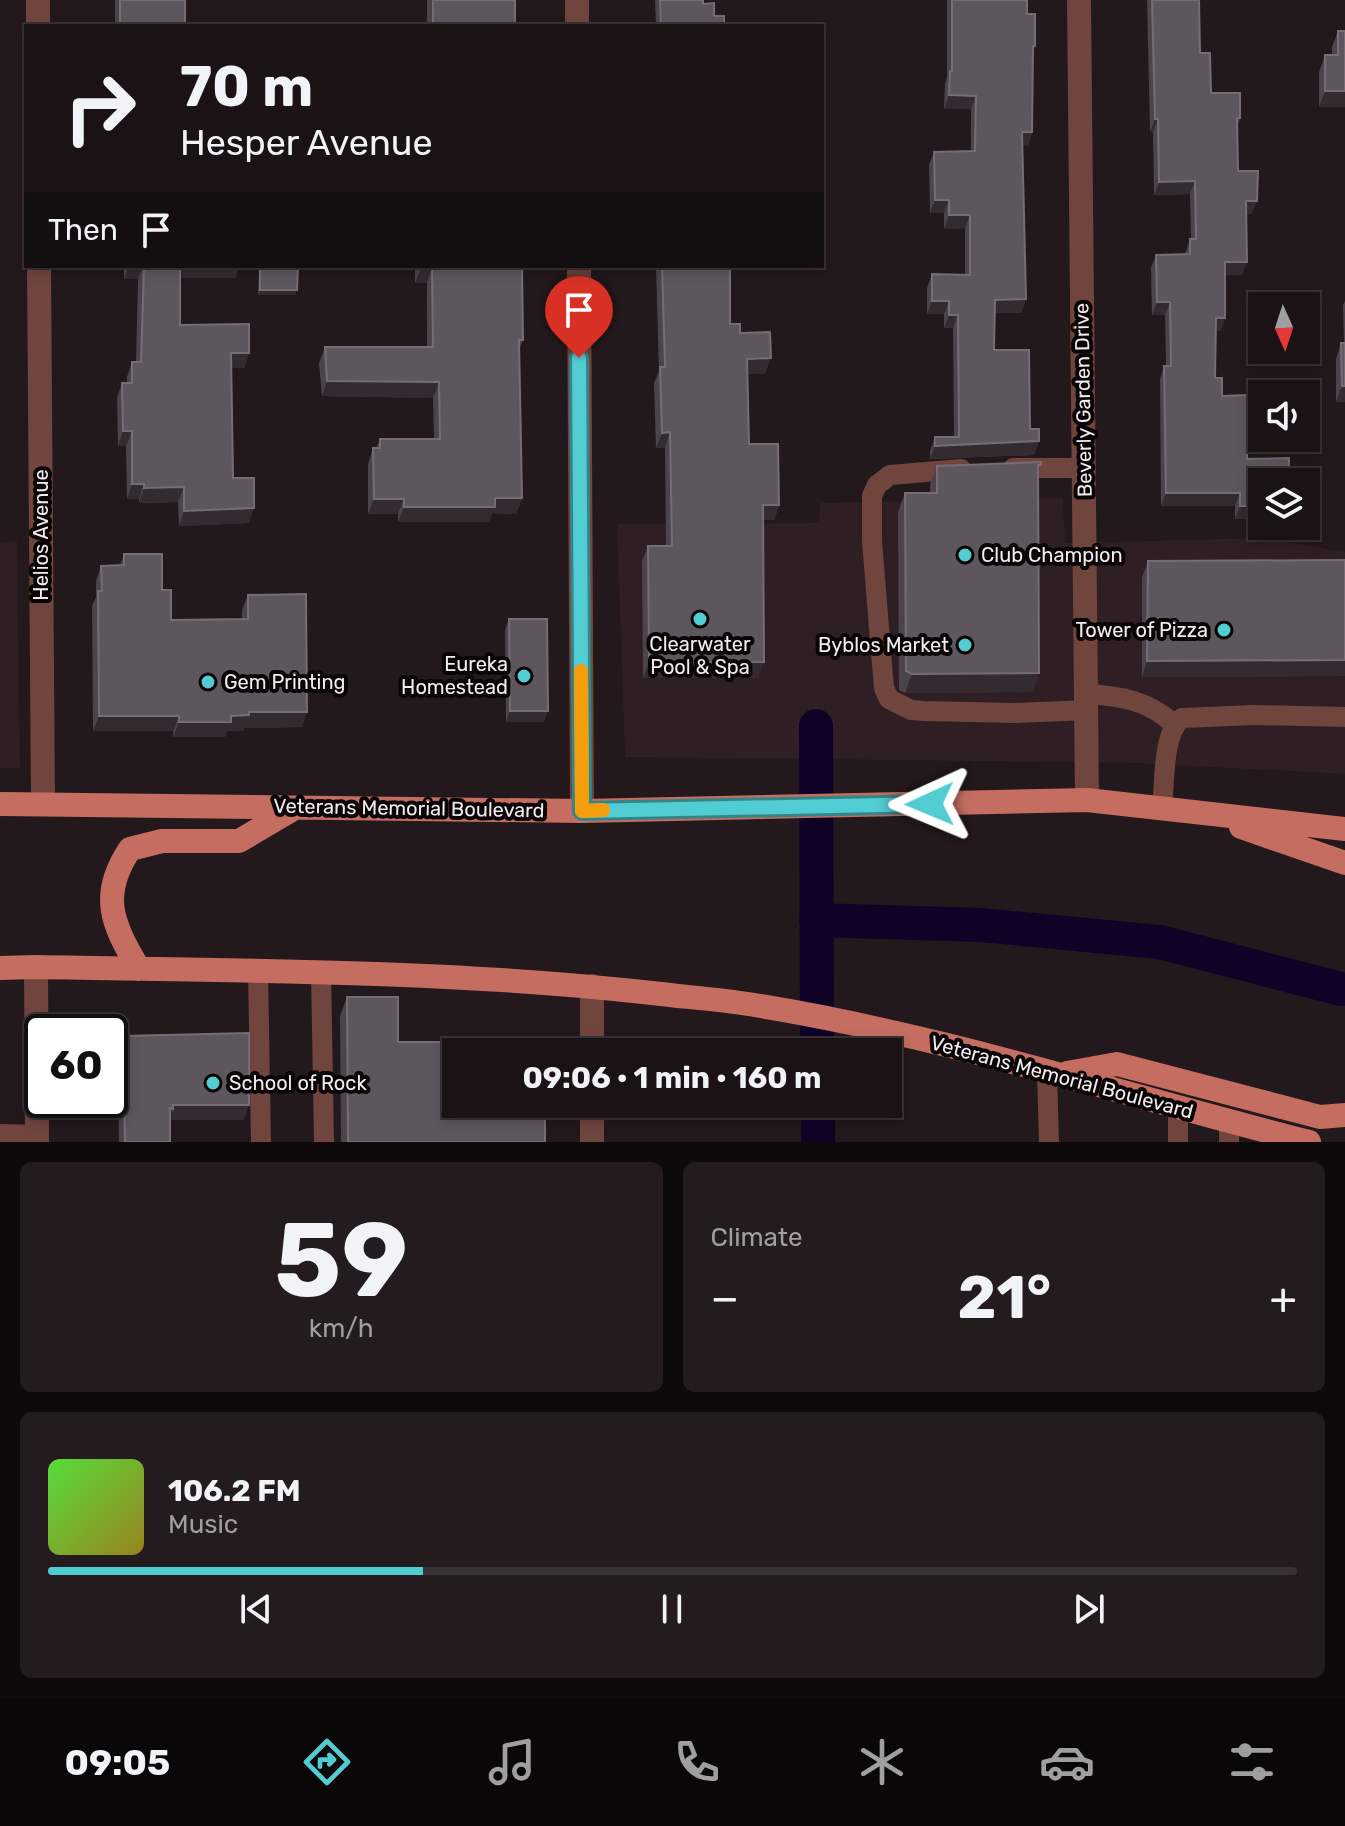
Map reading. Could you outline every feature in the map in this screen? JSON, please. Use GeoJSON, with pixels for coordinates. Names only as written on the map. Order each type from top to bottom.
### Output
{"type":"FeatureCollection","features":[{"type":"Feature","properties":{"kind":"main road","name":"Veterans Memorial Boulevard"},"geometry":{"type":"LineString","coordinates":[[0,804],[582,811],[1087,800],[1345,829]]}},
{"type":"Feature","properties":{"kind":"main road"},"geometry":{"type":"LineString","coordinates":[[139,969],[120,937],[110,895],[117,868],[130,849],[162,841],[239,841],[297,807]]}},
{"type":"Feature","properties":{"kind":"main road"},"geometry":{"type":"LineString","coordinates":[[1194,811],[1345,863]]}},
{"type":"Feature","properties":{"kind":"main road","name":"Veterans Memorial Boulevard"},"geometry":{"type":"LineString","coordinates":[[0,968],[409,973],[592,986],[747,1004],[866,1026],[1054,1072],[1178,1109],[1229,1132],[1309,1142]]}},
{"type":"Feature","properties":{"kind":"main road"},"geometry":{"type":"LineString","coordinates":[[1054,1072],[1117,1064],[1320,1117],[1345,1115]]}},
{"type":"Feature","properties":{"kind":"street"},"geometry":{"type":"LineString","coordinates":[[38,0],[38,24]]}},
{"type":"Feature","properties":{"kind":"street"},"geometry":{"type":"LineString","coordinates":[[577,0],[577,24]]}},
{"type":"Feature","properties":{"kind":"street","name":"Beverly Garden Drive"},"geometry":{"type":"LineString","coordinates":[[1079,0],[1087,800]]}},
{"type":"Feature","properties":{"kind":"street","name":"Helios Avenue"},"geometry":{"type":"LineString","coordinates":[[39,268],[43,803]]}},
{"type":"Feature","properties":{"kind":"street"},"geometry":{"type":"LineString","coordinates":[[579,268],[582,811]]}},
{"type":"Feature","properties":{"kind":"street"},"geometry":{"type":"LineString","coordinates":[[36,967],[37,1138]]}},
{"type":"Feature","properties":{"kind":"street"},"geometry":{"type":"LineString","coordinates":[[592,986],[592,1038]]}},
{"type":"Feature","properties":{"kind":"street"},"geometry":{"type":"LineString","coordinates":[[592,1118],[592,1142]]}},
{"type":"Feature","properties":{"kind":"lane"},"geometry":{"type":"LineString","coordinates":[[1084,468],[985,468],[890,475],[877,485],[872,496],[872,541],[884,688],[889,699],[911,710],[924,711],[1015,713],[1125,697],[1159,710],[1174,724]]}},
{"type":"Feature","properties":{"kind":"lane"},"geometry":{"type":"LineString","coordinates":[[1162,808],[1169,740],[1174,724],[1182,718],[1345,717]]}},
{"type":"Feature","properties":{"kind":"lane"},"geometry":{"type":"LineString","coordinates":[[258,970],[261,1142]]}},
{"type":"Feature","properties":{"kind":"lane"},"geometry":{"type":"LineString","coordinates":[[321,971],[324,1142]]}},
{"type":"Feature","properties":{"kind":"lane"},"geometry":{"type":"LineString","coordinates":[[1049,1142],[1054,1072]]}},
{"type":"Feature","properties":{"kind":"lane"},"geometry":{"type":"LineString","coordinates":[[1178,1109],[1178,1142]]}},
{"type":"Feature","properties":{"kind":"lane"},"geometry":{"type":"LineString","coordinates":[[0,1134],[37,1138]]}},
{"type":"Feature","properties":{"kind":"shaded area"},"geometry":{"type":"Polygon","coordinates":[[[1063,498],[1065,543],[1248,538],[1345,552],[1345,774],[1135,763],[625,757],[617,524],[819,523],[820,503],[1063,498]]]}},
{"type":"Feature","properties":{"kind":"shaded area"},"geometry":{"type":"Polygon","coordinates":[[[17,541],[20,768],[0,768],[0,542],[17,541]]]}},
{"type":"Feature","properties":{"kind":"building"},"geometry":{"type":"Polygon","coordinates":[[[120,0],[185,0],[185,24],[120,24],[120,0]]]}},
{"type":"Feature","properties":{"kind":"building"},"geometry":{"type":"Polygon","coordinates":[[[433,0],[515,0],[515,24],[433,24],[433,0]]]}},
{"type":"Feature","properties":{"kind":"building"},"geometry":{"type":"Polygon","coordinates":[[[660,0],[703,0],[703,4],[714,3],[714,16],[724,16],[724,24],[661,24],[660,0]]]}},
{"type":"Feature","properties":{"kind":"building"},"geometry":{"type":"Polygon","coordinates":[[[952,0],[1027,0],[1027,14],[1035,14],[1032,132],[1022,132],[1026,299],[995,300],[994,350],[1029,350],[1030,429],[1039,429],[1039,441],[935,446],[935,437],[959,437],[958,315],[949,315],[949,301],[932,301],[932,274],[970,275],[970,215],[949,215],[949,200],[935,200],[934,152],[975,151],[976,96],[949,95],[952,0]]]}},
{"type":"Feature","properties":{"kind":"building"},"geometry":{"type":"Polygon","coordinates":[[[1152,0],[1199,0],[1200,53],[1210,53],[1211,93],[1240,93],[1238,171],[1258,171],[1257,201],[1246,201],[1247,262],[1225,262],[1225,318],[1216,318],[1215,378],[1222,378],[1222,396],[1247,395],[1247,459],[1289,458],[1289,468],[1248,468],[1248,506],[1240,506],[1240,493],[1166,493],[1164,366],[1171,366],[1170,302],[1157,302],[1156,255],[1190,254],[1190,239],[1196,239],[1195,181],[1159,182],[1158,119],[1155,119],[1152,0]]]}},
{"type":"Feature","properties":{"kind":"building"},"geometry":{"type":"Polygon","coordinates":[[[1338,31],[1345,31],[1345,91],[1325,91],[1325,55],[1338,55],[1338,31]]]}},
{"type":"Feature","properties":{"kind":"building"},"geometry":{"type":"Polygon","coordinates":[[[144,268],[180,268],[180,325],[249,324],[249,353],[231,353],[233,478],[254,478],[254,508],[184,511],[184,487],[144,488],[144,484],[132,484],[132,431],[123,431],[122,383],[132,383],[132,362],[141,362],[144,268]]]}},
{"type":"Feature","properties":{"kind":"building"},"geometry":{"type":"Polygon","coordinates":[[[260,268],[298,268],[297,290],[260,290],[260,268]]]}},
{"type":"Feature","properties":{"kind":"building"},"geometry":{"type":"Polygon","coordinates":[[[432,268],[522,268],[523,340],[519,340],[522,498],[495,498],[495,507],[404,507],[404,499],[374,499],[373,448],[380,448],[380,439],[440,439],[439,382],[327,381],[325,347],[433,347],[432,268]]]}},
{"type":"Feature","properties":{"kind":"building"},"geometry":{"type":"Polygon","coordinates":[[[662,268],[730,268],[730,324],[740,324],[740,333],[770,332],[771,358],[747,359],[749,444],[778,444],[779,505],[763,505],[764,662],[649,663],[648,546],[672,546],[670,432],[662,433],[660,367],[665,367],[662,268]]]}},
{"type":"Feature","properties":{"kind":"building"},"geometry":{"type":"Polygon","coordinates":[[[1341,343],[1345,343],[1345,386],[1342,386],[1341,343]]]}},
{"type":"Feature","properties":{"kind":"building"},"geometry":{"type":"Polygon","coordinates":[[[1041,462],[1038,465],[1039,673],[912,674],[906,671],[905,493],[937,493],[937,466],[1041,462]]]}},
{"type":"Feature","properties":{"kind":"building"},"geometry":{"type":"Polygon","coordinates":[[[124,554],[162,554],[162,590],[171,590],[171,620],[248,619],[248,595],[306,594],[307,712],[249,712],[249,715],[231,716],[231,722],[179,722],[179,716],[99,716],[98,591],[102,591],[101,566],[124,565],[124,554]]]}},
{"type":"Feature","properties":{"kind":"building"},"geometry":{"type":"Polygon","coordinates":[[[1345,560],[1345,660],[1147,661],[1148,561],[1345,560]]]}},
{"type":"Feature","properties":{"kind":"building","name":"Eureka Homestead"},"geometry":{"type":"Polygon","coordinates":[[[509,619],[547,619],[548,711],[510,711],[509,619]]]}},
{"type":"Feature","properties":{"kind":"building"},"geometry":{"type":"Polygon","coordinates":[[[347,997],[398,997],[398,1042],[442,1042],[442,1118],[545,1118],[545,1142],[348,1142],[347,997]]]}},
{"type":"Feature","properties":{"kind":"building"},"geometry":{"type":"Polygon","coordinates":[[[249,1033],[249,1105],[173,1105],[173,1109],[170,1108],[170,1142],[125,1142],[128,1036],[249,1033]]]}},
{"type":"Feature","properties":{"kind":"waterway"},"geometry":{"type":"LineString","coordinates":[[816,726],[817,1038]]}},
{"type":"Feature","properties":{"kind":"waterway"},"geometry":{"type":"LineString","coordinates":[[816,920],[981,925],[1160,942],[1341,989]]}},
{"type":"Feature","properties":{"kind":"waterway"},"geometry":{"type":"LineString","coordinates":[[818,1118],[818,1142]]}},
{"type":"Feature","properties":{"kind":"slow traffic"},"geometry":{"type":"LineString","coordinates":[[581,671],[582,811],[603,810]]}},
{"type":"Feature","properties":{"kind":"place","name":"Club Champion"},"geometry":{"type":"Point","coordinates":[965,555]}},
{"type":"Feature","properties":{"kind":"place","name":"Clearwater Pool & Spa"},"geometry":{"type":"Point","coordinates":[700,619]}},
{"type":"Feature","properties":{"kind":"place","name":"Tower of Pizza"},"geometry":{"type":"Point","coordinates":[1224,630]}},
{"type":"Feature","properties":{"kind":"place","name":"Byblos Market"},"geometry":{"type":"Point","coordinates":[965,645]}},
{"type":"Feature","properties":{"kind":"place","name":"Eureka Homestead"},"geometry":{"type":"Point","coordinates":[524,676]}},
{"type":"Feature","properties":{"kind":"place","name":"Gem Printing"},"geometry":{"type":"Point","coordinates":[208,682]}},
{"type":"Feature","properties":{"kind":"place","name":"School of Rock"},"geometry":{"type":"Point","coordinates":[213,1083]}},
{"type":"Feature","properties":{"kind":"route"},"geometry":{"type":"LineString","coordinates":[[579,358],[582,811],[930,804]]}}]}
